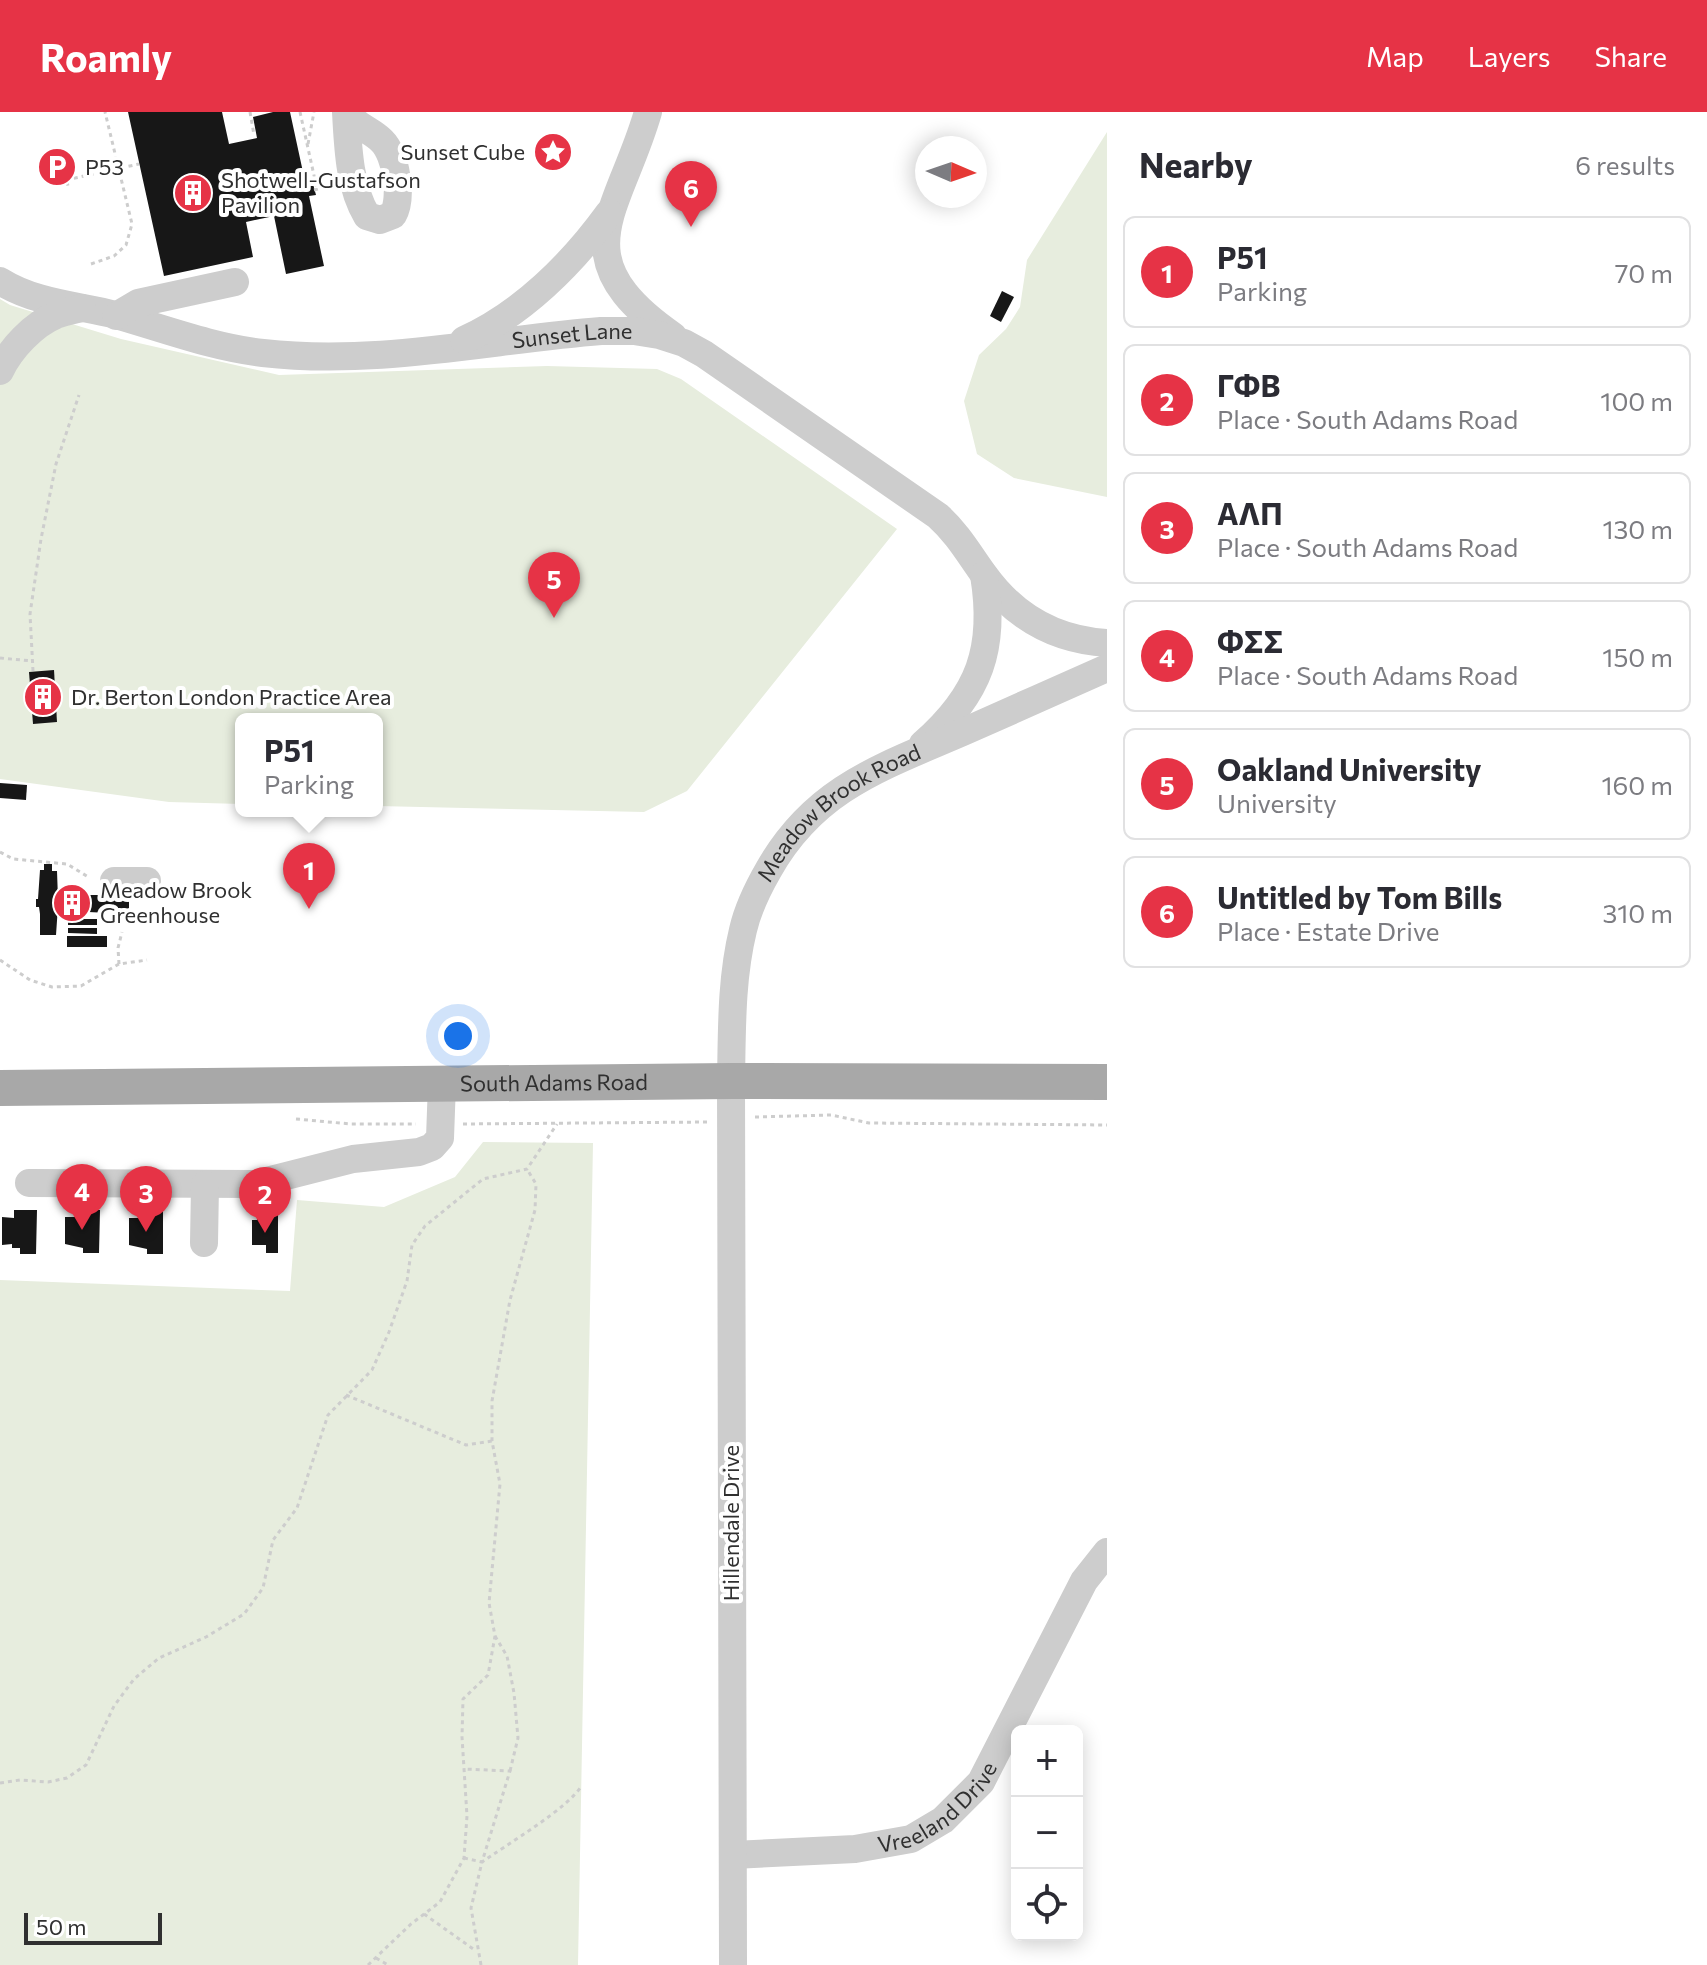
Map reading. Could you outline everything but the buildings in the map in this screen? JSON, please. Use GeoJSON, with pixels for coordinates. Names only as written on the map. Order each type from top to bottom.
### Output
{"type":"FeatureCollection","features":[{"type":"Feature","properties":{"kind":"main road","name":"South Adams Road"},"geometry":{"type":"LineString","coordinates":[[0,1088],[731,1081],[1107,1082]]}},
{"type":"Feature","properties":{"kind":"street"},"geometry":{"type":"LineString","coordinates":[[648,112],[609,212],[604,242],[617,281],[649,317],[684,343]]}},
{"type":"Feature","properties":{"kind":"street"},"geometry":{"type":"LineString","coordinates":[[432,350],[478,333],[506,316],[565,265],[609,212]]}},
{"type":"Feature","properties":{"kind":"street","name":"Sunset Lane"},"geometry":{"type":"LineString","coordinates":[[0,281],[21,292],[116,316],[193,340],[261,353],[327,357],[618,331],[647,332],[684,343],[725,367],[938,516],[957,534],[984,575],[1007,602],[1043,627],[1073,638],[1107,643]]}},
{"type":"Feature","properties":{"kind":"street"},"geometry":{"type":"LineString","coordinates":[[116,316],[138,303],[235,282]]}},
{"type":"Feature","properties":{"kind":"street"},"geometry":{"type":"LineString","coordinates":[[0,371],[11,352],[41,324],[56,315],[83,308]]}},
{"type":"Feature","properties":{"kind":"street","name":"Sunset Lane"},"geometry":{"type":"LineString","coordinates":[[906,756],[932,736],[958,707],[979,668],[990,620],[984,575]]}},
{"type":"Feature","properties":{"kind":"street","name":"Meadow Brook Road"},"geometry":{"type":"LineString","coordinates":[[731,1081],[733,996],[738,952],[750,905],[786,842],[821,804],[851,783],[1107,668]]}},
{"type":"Feature","properties":{"kind":"street"},"geometry":{"type":"LineString","coordinates":[[114,881],[147,881]]}},
{"type":"Feature","properties":{"kind":"street","name":"Hillendale Drive"},"geometry":{"type":"LineString","coordinates":[[731,1081],[733,1965]]}},
{"type":"Feature","properties":{"kind":"street"},"geometry":{"type":"LineString","coordinates":[[29,1183],[255,1184],[353,1159],[427,1149],[438,1142],[441,1134],[442,1083]]}},
{"type":"Feature","properties":{"kind":"street"},"geometry":{"type":"LineString","coordinates":[[204,1243],[205,1185]]}},
{"type":"Feature","properties":{"kind":"street","name":"Vreeland Drive"},"geometry":{"type":"LineString","coordinates":[[733,1855],[855,1849],[911,1839],[943,1820],[981,1782],[1084,1581],[1107,1552]]}},
{"type":"Feature","properties":{"kind":"path"},"geometry":{"type":"LineString","coordinates":[[91,264],[114,256],[126,245],[132,224],[105,112]]}},
{"type":"Feature","properties":{"kind":"path"},"geometry":{"type":"LineString","coordinates":[[250,112],[254,135]]}},
{"type":"Feature","properties":{"kind":"path"},"geometry":{"type":"LineString","coordinates":[[300,112],[316,189],[336,185]]}},
{"type":"Feature","properties":{"kind":"path"},"geometry":{"type":"LineString","coordinates":[[307,148],[314,112]]}},
{"type":"Feature","properties":{"kind":"path"},"geometry":{"type":"LineString","coordinates":[[66,180],[139,164]]}},
{"type":"Feature","properties":{"kind":"path"},"geometry":{"type":"LineString","coordinates":[[65,174],[68,186]]}},
{"type":"Feature","properties":{"kind":"path"},"geometry":{"type":"LineString","coordinates":[[33,671],[30,614],[41,539],[56,464],[79,395]]}},
{"type":"Feature","properties":{"kind":"path"},"geometry":{"type":"LineString","coordinates":[[0,658],[33,661]]}},
{"type":"Feature","properties":{"kind":"path"},"geometry":{"type":"LineString","coordinates":[[0,852],[13,859],[67,864],[93,879],[114,881]]}},
{"type":"Feature","properties":{"kind":"path"},"geometry":{"type":"LineString","coordinates":[[119,964],[118,948],[122,932]]}},
{"type":"Feature","properties":{"kind":"path"},"geometry":{"type":"LineString","coordinates":[[0,960],[30,980],[52,987],[81,986],[119,964],[147,960]]}},
{"type":"Feature","properties":{"kind":"path"},"geometry":{"type":"LineString","coordinates":[[745,1117],[831,1115],[869,1123],[1107,1125]]}},
{"type":"Feature","properties":{"kind":"path"},"geometry":{"type":"LineString","coordinates":[[296,1119],[351,1124],[429,1124]]}},
{"type":"Feature","properties":{"kind":"path"},"geometry":{"type":"LineString","coordinates":[[454,1124],[715,1122]]}},
{"type":"Feature","properties":{"kind":"path"},"geometry":{"type":"LineString","coordinates":[[0,1783],[20,1780],[48,1782],[67,1778],[86,1765],[114,1706],[134,1679],[159,1658],[206,1637],[244,1614],[263,1588],[273,1540],[297,1508],[328,1415],[372,1370],[407,1281],[412,1245],[425,1226],[483,1179],[527,1169],[557,1124]]}},
{"type":"Feature","properties":{"kind":"path"},"geometry":{"type":"LineString","coordinates":[[368,1965],[440,1902],[464,1858],[467,1816],[463,1699],[488,1675],[495,1636],[489,1603],[500,1484],[492,1441],[492,1401],[510,1300],[535,1210],[536,1184],[527,1169]]}},
{"type":"Feature","properties":{"kind":"path"},"geometry":{"type":"LineString","coordinates":[[346,1395],[466,1445],[492,1441]]}},
{"type":"Feature","properties":{"kind":"path"},"geometry":{"type":"LineString","coordinates":[[481,1965],[471,1908],[518,1738],[507,1656],[495,1636]]}},
{"type":"Feature","properties":{"kind":"path"},"geometry":{"type":"LineString","coordinates":[[464,1769],[510,1771]]}},
{"type":"Feature","properties":{"kind":"path"},"geometry":{"type":"LineString","coordinates":[[464,1858],[482,1862],[556,1809],[582,1785]]}},
{"type":"Feature","properties":{"kind":"path"},"geometry":{"type":"LineString","coordinates":[[424,1914],[478,1952]]}},
{"type":"Feature","properties":{"kind":"path"},"geometry":{"type":"LineString","coordinates":[[376,1958],[388,1965]]}},
{"type":"Feature","properties":{"kind":"green space"},"geometry":{"type":"Polygon","coordinates":[[[1107,132],[1107,497],[1014,478],[977,454],[964,401],[979,355],[1006,329],[1020,307],[1027,260],[1107,132]]]}},
{"type":"Feature","properties":{"kind":"green space"},"geometry":{"type":"Polygon","coordinates":[[[0,299],[10,305],[121,339],[279,375],[547,366],[657,369],[681,379],[897,529],[687,791],[644,812],[383,806],[383,713],[235,713],[235,804],[169,802],[0,779],[0,299]]]}},
{"type":"Feature","properties":{"kind":"green space"},"geometry":{"type":"Polygon","coordinates":[[[483,1142],[593,1143],[578,1965],[0,1965],[0,1280],[290,1291],[297,1200],[384,1207],[455,1177],[483,1142]]]}},
{"type":"Feature","properties":{"kind":"place","name":"Sunset Cube"},"geometry":{"type":"Point","coordinates":[553,152]}},
{"type":"Feature","properties":{"kind":"place","name":"P53"},"geometry":{"type":"Point","coordinates":[57,167]}},
{"type":"Feature","properties":{"kind":"place","name":"Shotwell-Gustafson Pavilion"},"geometry":{"type":"Point","coordinates":[193,193]}},
{"type":"Feature","properties":{"kind":"place","name":"Untitled by Tom Bills"},"geometry":{"type":"Point","coordinates":[691,227]}},
{"type":"Feature","properties":{"kind":"place","name":"Oakland University"},"geometry":{"type":"Point","coordinates":[554,618]}},
{"type":"Feature","properties":{"kind":"place","name":"Dr. Berton London Practice Area"},"geometry":{"type":"Point","coordinates":[43,697]}},
{"type":"Feature","properties":{"kind":"place","name":"Meadow Brook Greenhouse"},"geometry":{"type":"Point","coordinates":[72,903]}},
{"type":"Feature","properties":{"kind":"place","name":"P51"},"geometry":{"type":"Point","coordinates":[309,909]}},
{"type":"Feature","properties":{"kind":"place","name":"ΦΣΣ"},"geometry":{"type":"Point","coordinates":[82,1230]}},
{"type":"Feature","properties":{"kind":"place","name":"AΛΠ"},"geometry":{"type":"Point","coordinates":[146,1232]}},
{"type":"Feature","properties":{"kind":"place","name":"ΓΦB"},"geometry":{"type":"Point","coordinates":[265,1233]}}]}
